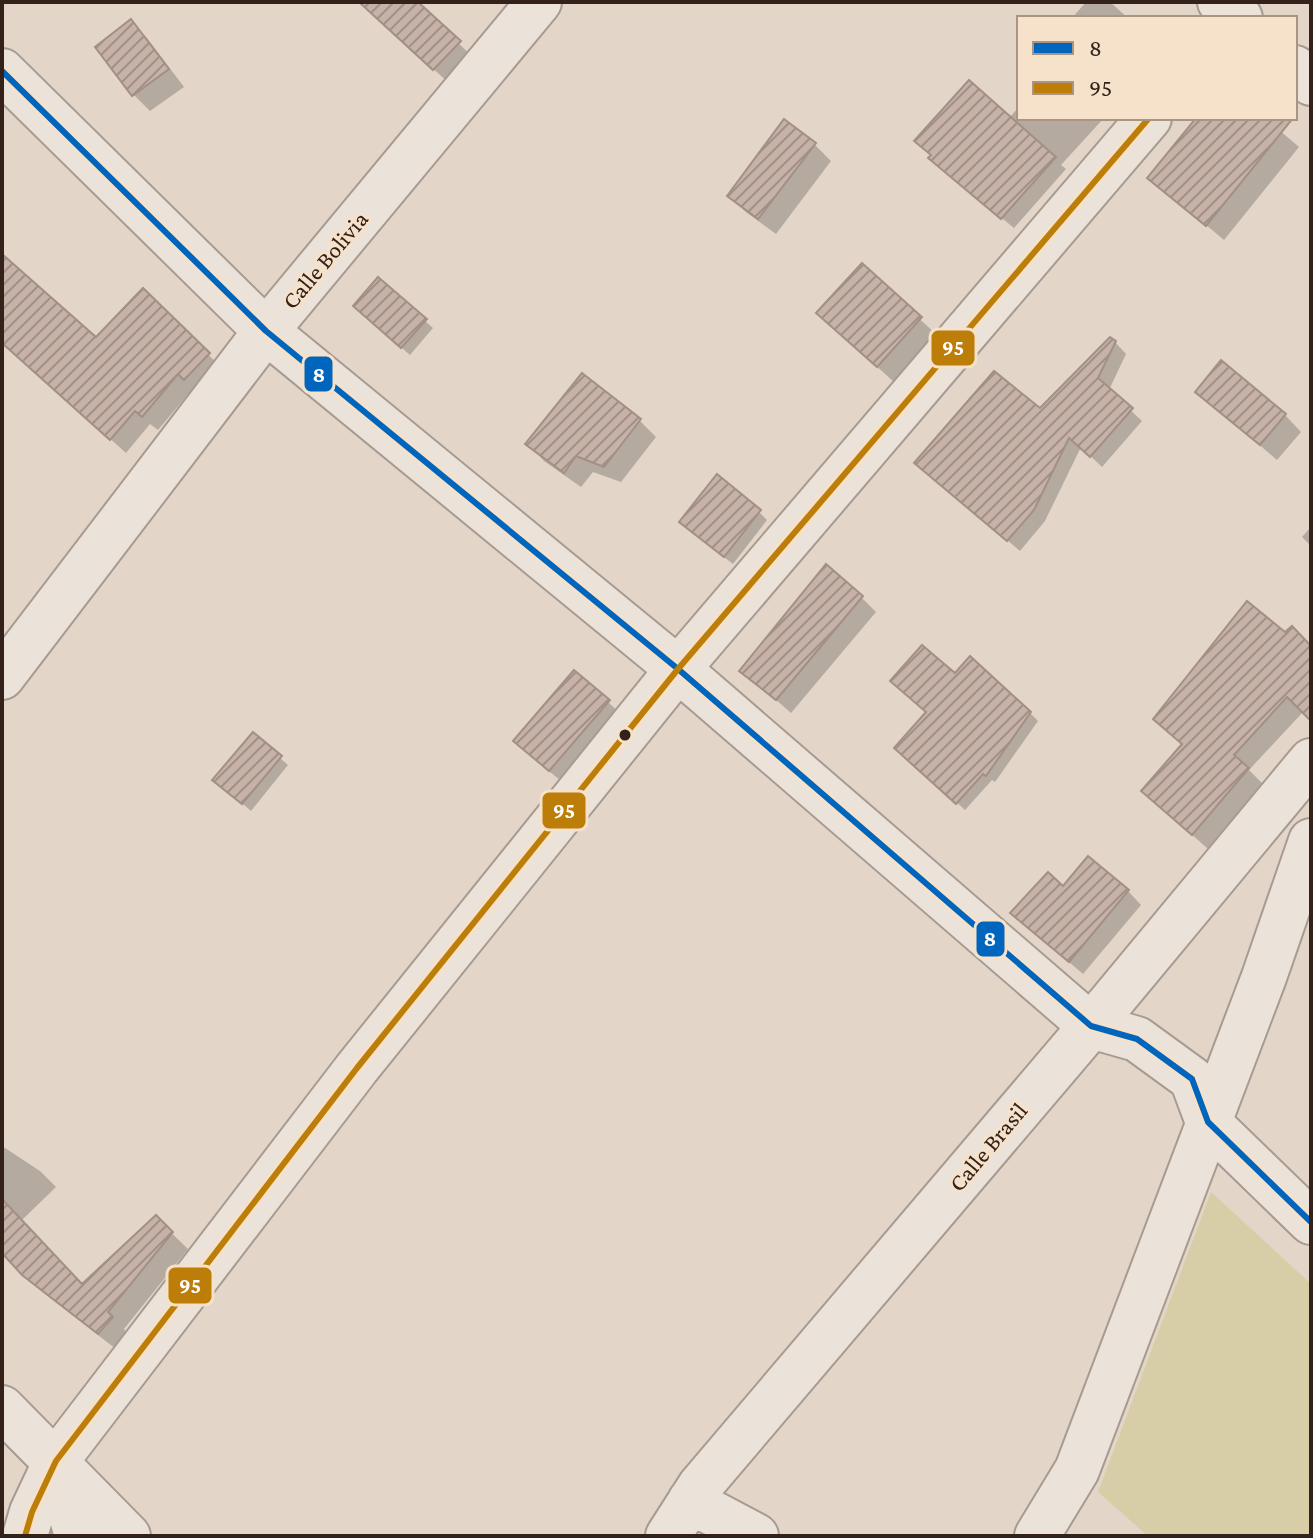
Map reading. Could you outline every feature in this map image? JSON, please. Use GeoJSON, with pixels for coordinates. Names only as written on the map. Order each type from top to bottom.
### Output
{"type":"FeatureCollection","features":[{"type":"Feature","properties":{"kind":"street","name":"Calle Bolivia"},"geometry":{"type":"LineString","coordinates":[[2,677],[266,331],[539,2]]}},
{"type":"Feature","properties":{"kind":"street"},"geometry":{"type":"LineString","coordinates":[[2,71],[266,331],[678,669],[1091,1026],[1137,1039],[1192,1079],[1208,1122],[1311,1222]]}},
{"type":"Feature","properties":{"kind":"street"},"geometry":{"type":"LineString","coordinates":[[25,1536],[32,1512],[56,1461],[357,1068],[678,669],[1147,120]]}},
{"type":"Feature","properties":{"kind":"street","name":"Calle Brasil"},"geometry":{"type":"LineString","coordinates":[[679,1519],[700,1486],[1091,1026],[1311,761]]}},
{"type":"Feature","properties":{"kind":"street"},"geometry":{"type":"LineString","coordinates":[[1037,1536],[1077,1470],[1264,977],[1311,841]]}},
{"type":"Feature","properties":{"kind":"street"},"geometry":{"type":"LineString","coordinates":[[2,1408],[128,1536]]}},
{"type":"Feature","properties":{"kind":"street"},"geometry":{"type":"LineString","coordinates":[[56,1461],[77,1536]]}},
{"type":"Feature","properties":{"kind":"street"},"geometry":{"type":"LineString","coordinates":[[679,1519],[756,1536]]}},
{"type":"Feature","properties":{"kind":"shaded area"},"geometry":{"type":"Polygon","coordinates":[[[1211,1192],[1311,1284],[1311,1536],[1148,1536],[1098,1492],[1211,1192]]]}},
{"type":"Feature","properties":{"kind":"building"},"geometry":{"type":"Polygon","coordinates":[[[359,2],[418,2],[461,41],[433,70],[359,2]]]}},
{"type":"Feature","properties":{"kind":"building"},"geometry":{"type":"Polygon","coordinates":[[[131,19],[169,69],[132,96],[95,47],[131,19]]]}},
{"type":"Feature","properties":{"kind":"building"},"geometry":{"type":"Polygon","coordinates":[[[969,80],[1056,157],[1001,219],[928,158],[931,155],[914,141],[969,80]]]}},
{"type":"Feature","properties":{"kind":"building"},"geometry":{"type":"Polygon","coordinates":[[[784,119],[816,143],[758,219],[727,196],[784,119]]]}},
{"type":"Feature","properties":{"kind":"building"},"geometry":{"type":"Polygon","coordinates":[[[1194,120],[1291,120],[1206,226],[1147,178],[1194,120]]]}},
{"type":"Feature","properties":{"kind":"building"},"geometry":{"type":"Polygon","coordinates":[[[2,254],[96,337],[143,288],[210,353],[184,380],[178,374],[142,417],[135,411],[110,440],[2,343],[2,254]]]}},
{"type":"Feature","properties":{"kind":"building"},"geometry":{"type":"Polygon","coordinates":[[[862,263],[922,317],[877,367],[816,313],[862,263]]]}},
{"type":"Feature","properties":{"kind":"building"},"geometry":{"type":"Polygon","coordinates":[[[378,277],[427,319],[401,348],[353,306],[378,277]]]}},
{"type":"Feature","properties":{"kind":"building"},"geometry":{"type":"Polygon","coordinates":[[[1110,337],[1116,341],[1098,378],[1133,408],[1090,457],[1069,438],[1034,510],[1007,541],[914,463],[994,371],[1040,408],[1110,337]]]}},
{"type":"Feature","properties":{"kind":"building"},"geometry":{"type":"Polygon","coordinates":[[[1221,360],[1286,414],[1260,445],[1195,392],[1221,360]]]}},
{"type":"Feature","properties":{"kind":"building"},"geometry":{"type":"Polygon","coordinates":[[[582,373],[641,419],[604,467],[576,456],[564,473],[525,444],[582,373]]]}},
{"type":"Feature","properties":{"kind":"building"},"geometry":{"type":"Polygon","coordinates":[[[717,474],[761,510],[724,557],[679,522],[717,474]]]}},
{"type":"Feature","properties":{"kind":"building"},"geometry":{"type":"Polygon","coordinates":[[[826,564],[863,596],[776,700],[739,671],[826,564]]]}},
{"type":"Feature","properties":{"kind":"building"},"geometry":{"type":"Polygon","coordinates":[[[1247,601],[1285,632],[1292,626],[1311,646],[1311,721],[1287,697],[1234,755],[1249,768],[1192,835],[1141,791],[1182,744],[1153,719],[1247,601]]]}},
{"type":"Feature","properties":{"kind":"building"},"geometry":{"type":"Polygon","coordinates":[[[922,645],[955,673],[970,656],[1031,712],[986,776],[983,774],[956,804],[894,748],[926,712],[890,681],[922,645]]]}},
{"type":"Feature","properties":{"kind":"building"},"geometry":{"type":"Polygon","coordinates":[[[574,670],[610,700],[549,771],[513,741],[574,670]]]}},
{"type":"Feature","properties":{"kind":"building"},"geometry":{"type":"Polygon","coordinates":[[[253,732],[282,756],[242,804],[212,780],[253,732]]]}},
{"type":"Feature","properties":{"kind":"building"},"geometry":{"type":"Polygon","coordinates":[[[1088,856],[1129,890],[1069,962],[1010,913],[1048,872],[1063,886],[1088,856]]]}},
{"type":"Feature","properties":{"kind":"building"},"geometry":{"type":"Polygon","coordinates":[[[2,1199],[82,1284],[156,1215],[173,1232],[108,1312],[113,1317],[98,1334],[22,1275],[2,1253],[2,1199]]]}},
{"type":"Feature","properties":{"kind":"transit line","name":"8"},"geometry":{"type":"LineString","coordinates":[[2,71],[266,331],[678,669],[1091,1026],[1137,1039],[1192,1079],[1208,1122],[1311,1222]]}},
{"type":"Feature","properties":{"kind":"transit line","name":"95"},"geometry":{"type":"LineString","coordinates":[[25,1536],[32,1512],[56,1461],[357,1068],[678,669],[1147,120]]}}]}
